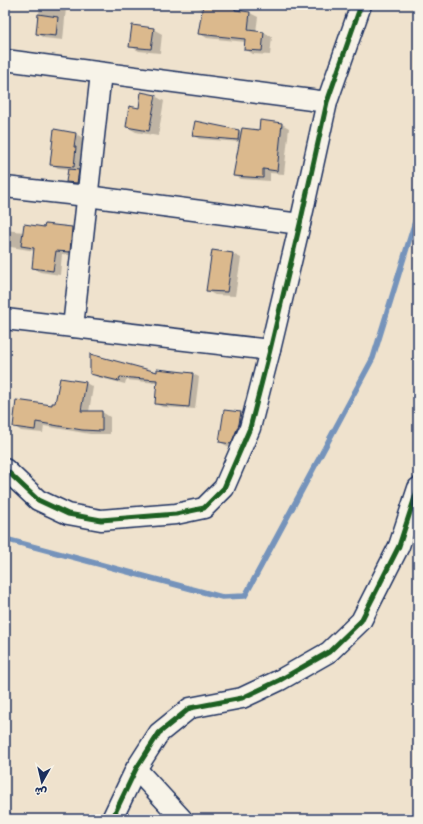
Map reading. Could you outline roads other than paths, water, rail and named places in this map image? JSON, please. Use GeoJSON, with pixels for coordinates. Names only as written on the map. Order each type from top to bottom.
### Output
{"type":"FeatureCollection","features":[{"type":"Feature","properties":{"kind":"street"},"geometry":{"type":"LineString","coordinates":[[5,469],[38,500],[68,514],[101,520],[176,514],[204,508],[224,488],[250,428],[300,224],[327,102],[361,5]]}},
{"type":"Feature","properties":{"kind":"street"},"geometry":{"type":"LineString","coordinates":[[5,60],[327,102]]}},
{"type":"Feature","properties":{"kind":"street"},"geometry":{"type":"LineString","coordinates":[[73,327],[101,73]]}},
{"type":"Feature","properties":{"kind":"street"},"geometry":{"type":"LineString","coordinates":[[5,187],[87,196],[300,224]]}},
{"type":"Feature","properties":{"kind":"street"},"geometry":{"type":"LineString","coordinates":[[5,319],[270,350]]}},
{"type":"Feature","properties":{"kind":"street"},"geometry":{"type":"LineString","coordinates":[[112,819],[136,769],[158,733],[190,708],[242,698],[280,680],[329,652],[361,622],[399,546],[418,488]]}},
{"type":"Feature","properties":{"kind":"street"},"geometry":{"type":"LineString","coordinates":[[136,769],[182,819]]}},
{"type":"Feature","properties":{"kind":"waterway"},"geometry":{"type":"LineString","coordinates":[[5,539],[222,597],[245,596],[373,358],[418,210]]}}]}
